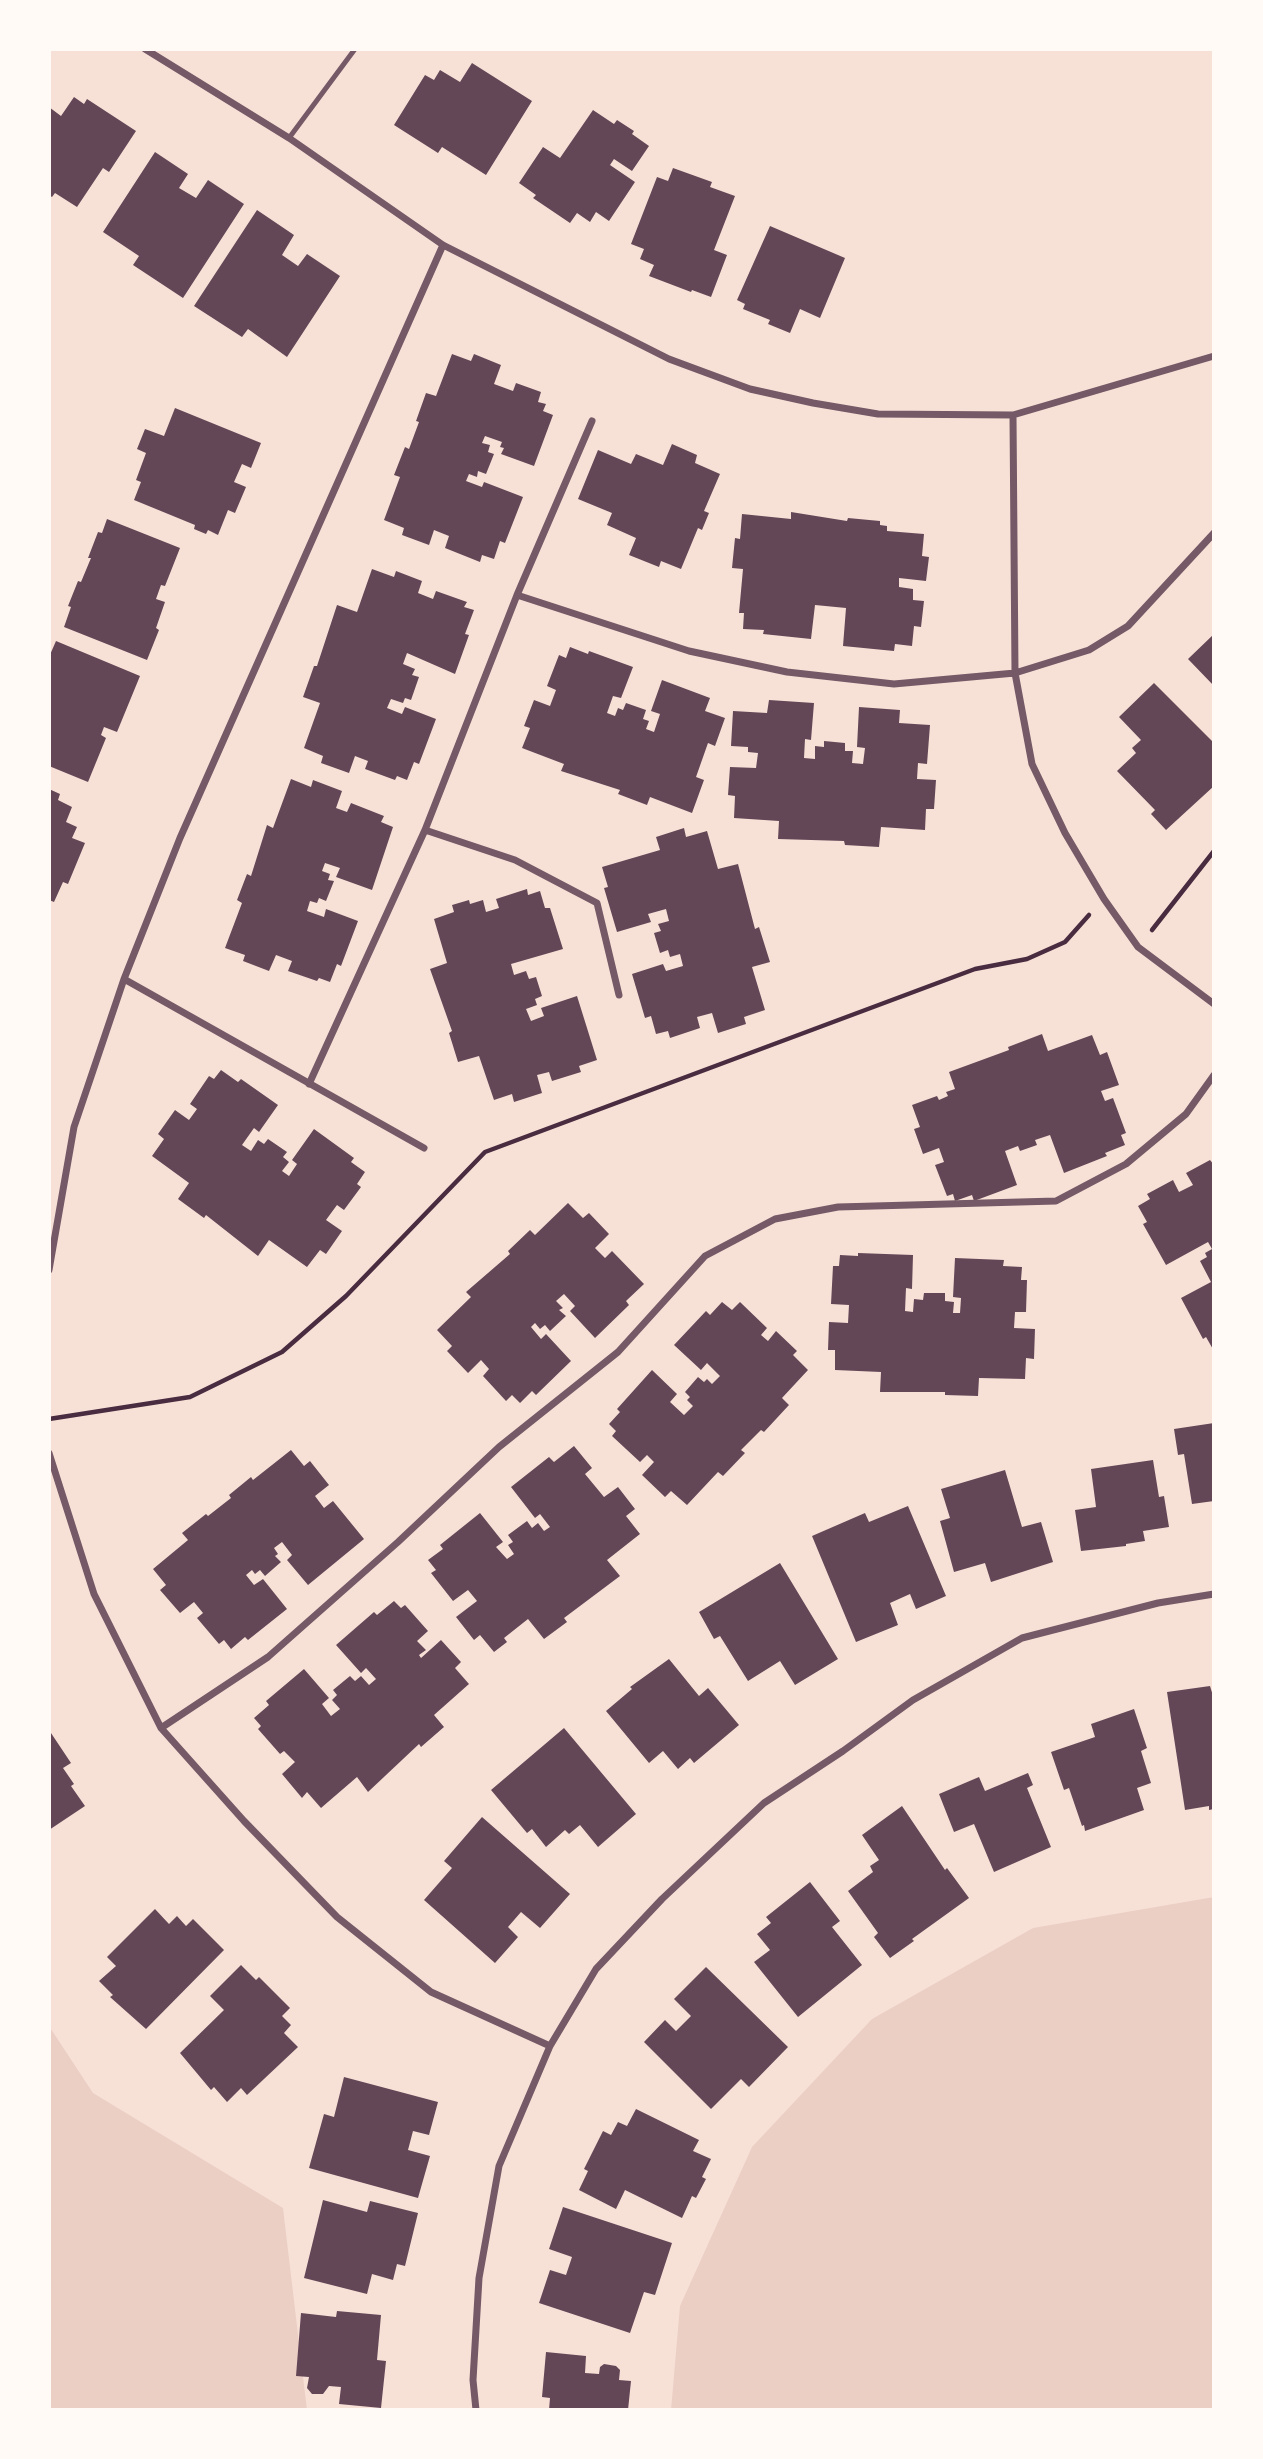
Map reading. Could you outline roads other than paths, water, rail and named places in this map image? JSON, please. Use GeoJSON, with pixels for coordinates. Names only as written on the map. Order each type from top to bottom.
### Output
{"type":"FeatureCollection","features":[{"type":"Feature","properties":{"kind":"street"},"geometry":{"type":"LineString","coordinates":[[145,49],[289,138],[443,244],[669,359],[751,389],[878,414],[1013,415],[1214,356]]}},
{"type":"Feature","properties":{"kind":"street"},"geometry":{"type":"LineString","coordinates":[[49,1270],[74,1127],[124,979],[180,838],[443,244]]}},
{"type":"Feature","properties":{"kind":"street"},"geometry":{"type":"LineString","coordinates":[[1013,415],[1014,673],[1032,764],[1065,833],[1104,899],[1138,947],[1214,1004]]}},
{"type":"Feature","properties":{"kind":"street"},"geometry":{"type":"LineString","coordinates":[[309,1084],[425,830],[517,595],[592,421]]}},
{"type":"Feature","properties":{"kind":"street"},"geometry":{"type":"LineString","coordinates":[[517,595],[689,651],[787,672],[894,684],[1014,673],[1089,650],[1128,626],[1214,533]]}},
{"type":"Feature","properties":{"kind":"street"},"geometry":{"type":"LineString","coordinates":[[425,830],[515,860],[597,902],[619,995]]}},
{"type":"Feature","properties":{"kind":"street"},"geometry":{"type":"LineString","coordinates":[[124,979],[424,1148]]}},
{"type":"Feature","properties":{"kind":"street"},"geometry":{"type":"LineString","coordinates":[[161,1728],[268,1657],[398,1542],[499,1447],[618,1352],[705,1256],[775,1219],[838,1207],[1056,1201],[1126,1164],[1186,1114],[1214,1075]]}},
{"type":"Feature","properties":{"kind":"street"},"geometry":{"type":"LineString","coordinates":[[49,1453],[94,1594],[161,1728],[244,1821],[337,1917],[431,1992],[550,2046]]}},
{"type":"Feature","properties":{"kind":"street"},"geometry":{"type":"LineString","coordinates":[[475,2410],[473,2380],[479,2278],[499,2166],[550,2046],[596,1969],[662,1899],[764,1803],[843,1751],[913,1700],[1022,1638],[1158,1603],[1214,1594]]}},
{"type":"Feature","properties":{"kind":"lane"},"geometry":{"type":"LineString","coordinates":[[289,138],[355,49]]}}]}
